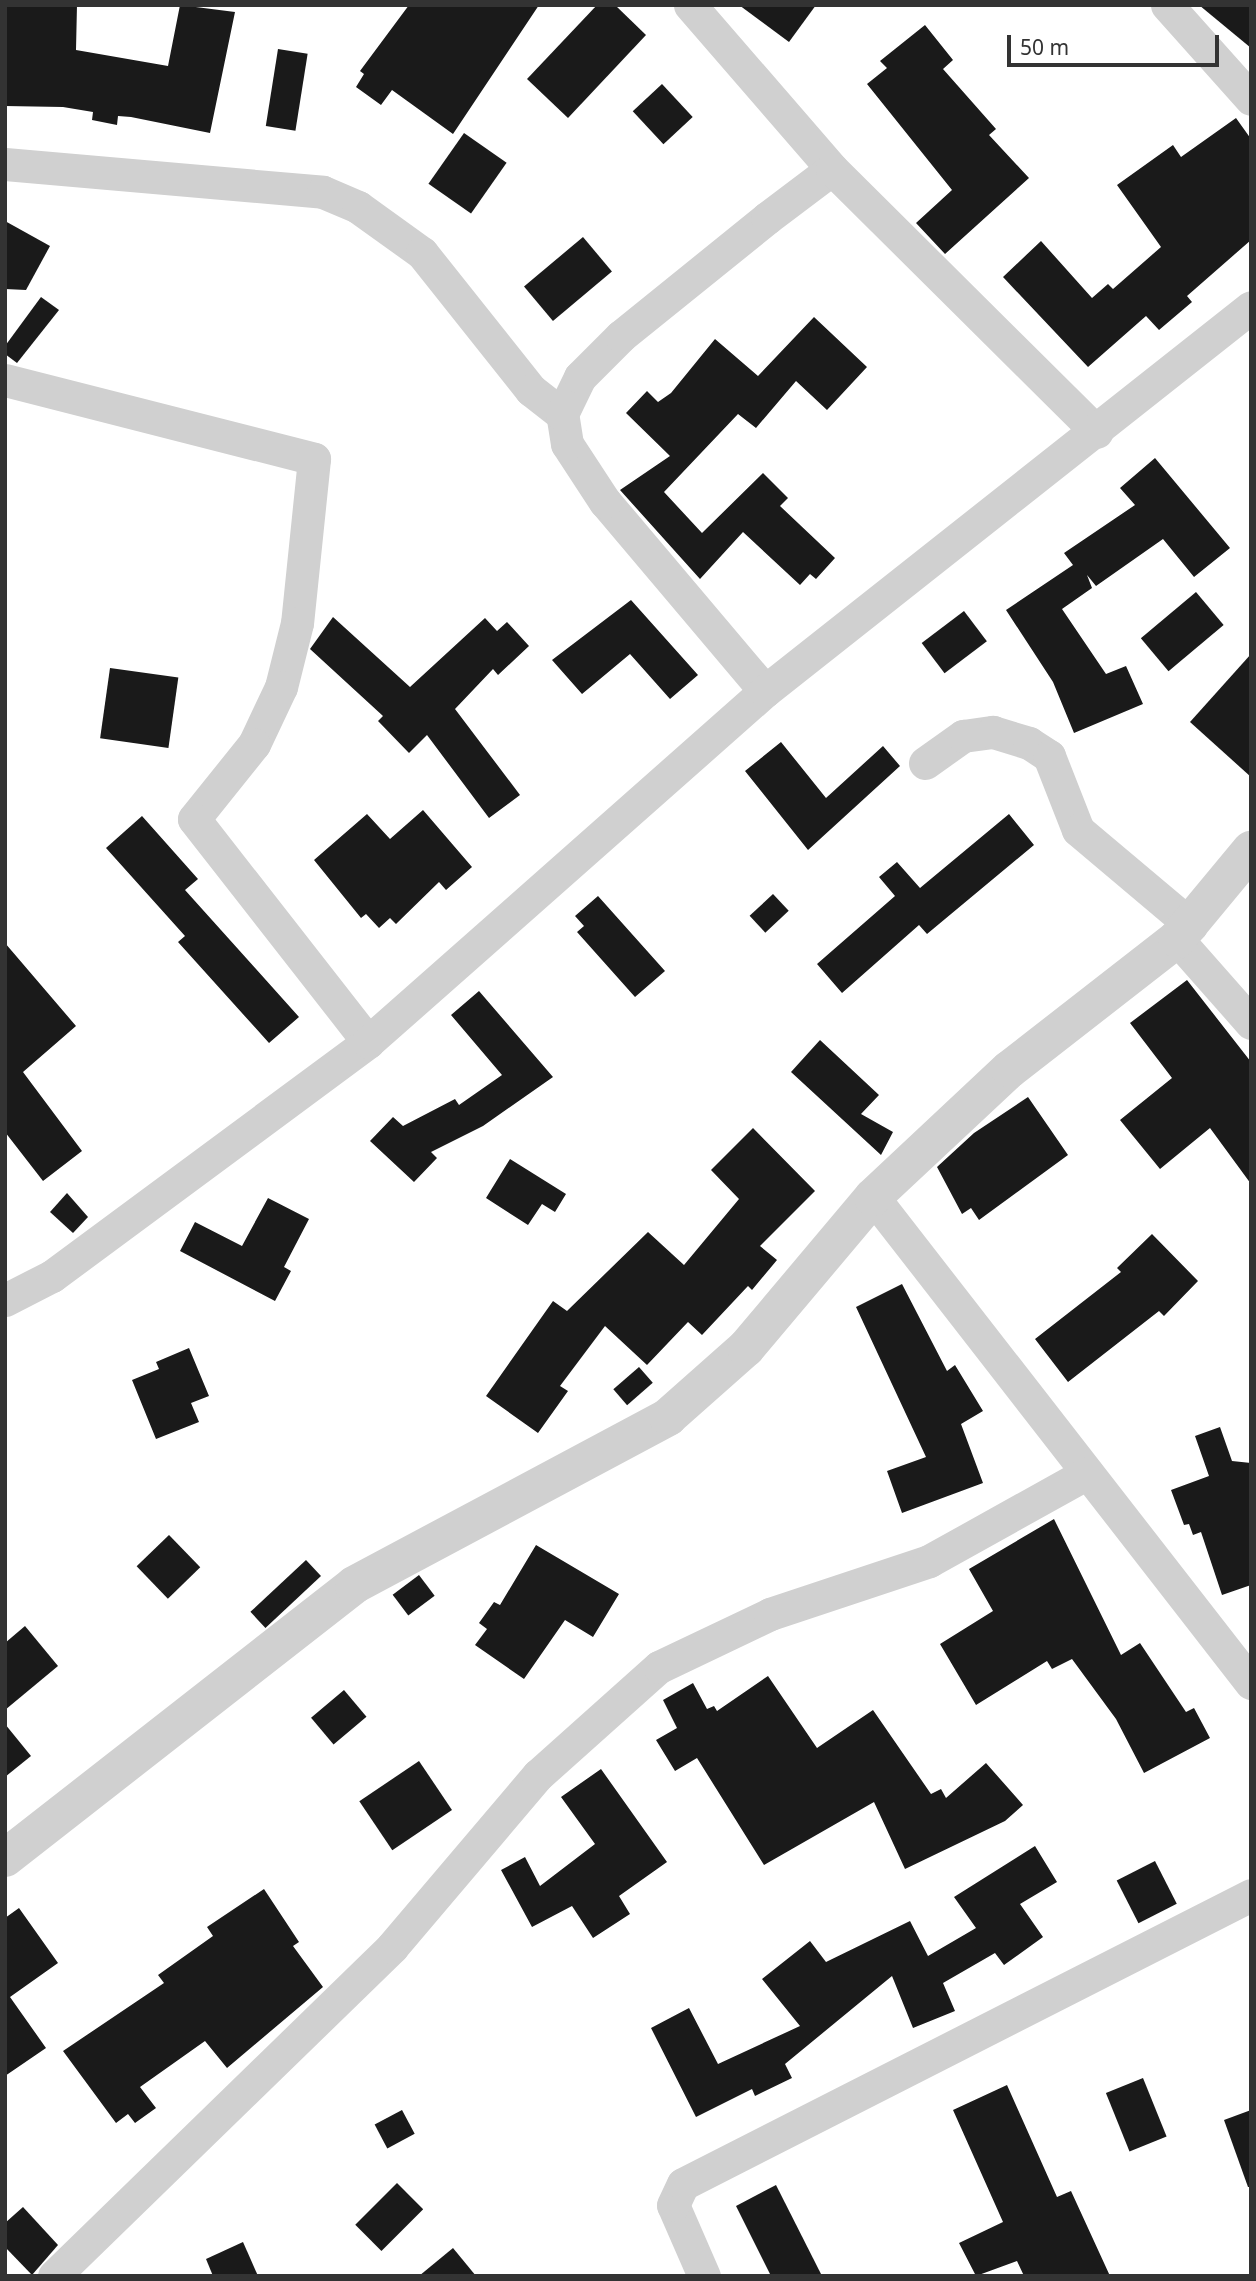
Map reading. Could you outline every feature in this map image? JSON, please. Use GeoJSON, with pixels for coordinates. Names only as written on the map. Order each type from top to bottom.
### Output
{"type":"FeatureCollection","features":[{"type":"Feature","properties":{"kind":"street"},"geometry":{"type":"LineString","coordinates":[[690,5],[832,169],[1097,432]]}},
{"type":"Feature","properties":{"kind":"street"},"geometry":{"type":"LineString","coordinates":[[1167,5],[1251,99]]}},
{"type":"Feature","properties":{"kind":"street"},"geometry":{"type":"LineString","coordinates":[[5,164],[323,192],[358,207],[422,253],[531,390],[562,414]]}},
{"type":"Feature","properties":{"kind":"street"},"geometry":{"type":"LineString","coordinates":[[765,691],[604,502],[567,444],[562,414],[580,377],[621,336],[832,169]]}},
{"type":"Feature","properties":{"kind":"street"},"geometry":{"type":"LineString","coordinates":[[5,1300],[52,1276],[368,1042],[765,691],[1097,432],[1251,307]]}},
{"type":"Feature","properties":{"kind":"street"},"geometry":{"type":"LineString","coordinates":[[531,390],[580,377]]}},
{"type":"Feature","properties":{"kind":"street"},"geometry":{"type":"LineString","coordinates":[[5,380],[314,459],[297,622],[281,687],[254,744],[194,819],[368,1042]]}},
{"type":"Feature","properties":{"kind":"street"},"geometry":{"type":"LineString","coordinates":[[925,763],[963,736],[993,732],[1029,743],[1049,757],[1078,830],[1184,932],[1251,1023]]}},
{"type":"Feature","properties":{"kind":"street"},"geometry":{"type":"LineString","coordinates":[[5,1858],[354,1585],[668,1417],[746,1348],[873,1197],[1010,1069],[1184,932],[1251,850]]}},
{"type":"Feature","properties":{"kind":"street"},"geometry":{"type":"LineString","coordinates":[[873,1197],[1251,1683]]}},
{"type":"Feature","properties":{"kind":"street"},"geometry":{"type":"LineString","coordinates":[[54,2276],[393,1947],[538,1775],[659,1667],[770,1614],[929,1561],[1087,1473]]}},
{"type":"Feature","properties":{"kind":"street"},"geometry":{"type":"LineString","coordinates":[[704,2276],[673,2205],[683,2183],[1251,1895]]}},
{"type":"Feature","properties":{"kind":"building"},"geometry":{"type":"Polygon","coordinates":[[[5,5],[77,5],[76,50],[168,66],[180,5],[235,12],[210,133],[131,117],[118,116],[117,125],[92,120],[93,112],[63,107],[5,106],[5,5]]]}},
{"type":"Feature","properties":{"kind":"building"},"geometry":{"type":"Polygon","coordinates":[[[409,5],[539,5],[453,134],[392,90],[381,105],[356,87],[364,74],[360,71],[409,5]]]}},
{"type":"Feature","properties":{"kind":"building"},"geometry":{"type":"Polygon","coordinates":[[[597,5],[615,5],[646,35],[568,118],[527,79],[597,5]]]}},
{"type":"Feature","properties":{"kind":"building"},"geometry":{"type":"Polygon","coordinates":[[[739,5],[816,5],[789,42],[739,5]]]}},
{"type":"Feature","properties":{"kind":"building"},"geometry":{"type":"Polygon","coordinates":[[[1199,5],[1251,5],[1251,48],[1199,5]]]}},
{"type":"Feature","properties":{"kind":"building"},"geometry":{"type":"Polygon","coordinates":[[[925,25],[953,60],[943,69],[996,129],[989,135],[1029,178],[945,254],[916,223],[952,190],[867,84],[887,68],[880,61],[925,25]]]}},
{"type":"Feature","properties":{"kind":"building"},"geometry":{"type":"Polygon","coordinates":[[[278,49],[308,54],[295,131],[266,126],[278,49]]]}},
{"type":"Feature","properties":{"kind":"building"},"geometry":{"type":"Polygon","coordinates":[[[662,84],[693,117],[663,144],[633,111],[662,84]]]}},
{"type":"Feature","properties":{"kind":"building"},"geometry":{"type":"Polygon","coordinates":[[[1236,118],[1251,139],[1251,240],[1187,296],[1192,302],[1159,330],[1146,316],[1088,367],[1003,277],[1041,241],[1092,298],[1108,284],[1113,289],[1161,247],[1117,185],[1173,145],[1181,157],[1236,118]]]}},
{"type":"Feature","properties":{"kind":"building"},"geometry":{"type":"Polygon","coordinates":[[[464,133],[507,163],[471,214],[428,184],[464,133]]]}},
{"type":"Feature","properties":{"kind":"building"},"geometry":{"type":"Polygon","coordinates":[[[5,221],[50,246],[26,290],[5,289],[5,221]]]}},
{"type":"Feature","properties":{"kind":"building"},"geometry":{"type":"Polygon","coordinates":[[[583,237],[612,271],[553,321],[524,286],[583,237]]]}},
{"type":"Feature","properties":{"kind":"building"},"geometry":{"type":"Polygon","coordinates":[[[41,297],[59,310],[17,363],[5,354],[5,346],[41,297]]]}},
{"type":"Feature","properties":{"kind":"building"},"geometry":{"type":"Polygon","coordinates":[[[814,317],[867,367],[827,410],[796,381],[756,428],[738,414],[664,492],[702,533],[763,473],[788,498],[780,506],[835,558],[816,579],[810,574],[800,585],[743,532],[700,579],[620,490],[670,456],[626,413],[647,391],[658,402],[671,393],[715,339],[758,376],[814,317]]]}},
{"type":"Feature","properties":{"kind":"building"},"geometry":{"type":"Polygon","coordinates":[[[1155,458],[1230,548],[1194,577],[1163,539],[1096,586],[1087,575],[1092,588],[1062,609],[1106,674],[1126,666],[1143,704],[1074,733],[1053,682],[1006,610],[1073,565],[1064,553],[1135,505],[1120,488],[1155,458]]]}},
{"type":"Feature","properties":{"kind":"building"},"geometry":{"type":"Polygon","coordinates":[[[1196,592],[1224,625],[1168,671],[1141,638],[1196,592]]]}},
{"type":"Feature","properties":{"kind":"building"},"geometry":{"type":"Polygon","coordinates":[[[631,600],[698,675],[670,699],[630,654],[582,694],[552,660],[631,600]]]}},
{"type":"Feature","properties":{"kind":"building"},"geometry":{"type":"Polygon","coordinates":[[[964,611],[987,641],[945,673],[922,643],[964,611]]]}},
{"type":"Feature","properties":{"kind":"building"},"geometry":{"type":"Polygon","coordinates":[[[333,617],[410,687],[485,618],[497,631],[507,622],[529,646],[498,675],[493,669],[455,709],[520,795],[489,818],[427,735],[409,753],[378,721],[383,716],[310,649],[333,617]]]}},
{"type":"Feature","properties":{"kind":"building"},"geometry":{"type":"Polygon","coordinates":[[[1251,654],[1251,777],[1190,722],[1251,654]]]}},
{"type":"Feature","properties":{"kind":"building"},"geometry":{"type":"Polygon","coordinates":[[[110,668],[178,678],[168,748],[100,738],[110,668]]]}},
{"type":"Feature","properties":{"kind":"building"},"geometry":{"type":"Polygon","coordinates":[[[781,742],[826,798],[883,746],[900,766],[808,850],[745,771],[781,742]]]}},
{"type":"Feature","properties":{"kind":"building"},"geometry":{"type":"Polygon","coordinates":[[[423,810],[472,867],[446,890],[439,882],[396,924],[390,918],[379,928],[366,914],[361,918],[314,860],[367,814],[390,839],[423,810]]]}},
{"type":"Feature","properties":{"kind":"building"},"geometry":{"type":"Polygon","coordinates":[[[1009,814],[1034,845],[927,934],[919,925],[842,993],[817,964],[895,896],[879,877],[897,862],[920,888],[1009,814]]]}},
{"type":"Feature","properties":{"kind":"building"},"geometry":{"type":"Polygon","coordinates":[[[142,816],[198,879],[185,890],[299,1017],[269,1043],[178,942],[185,936],[106,848],[142,816]]]}},
{"type":"Feature","properties":{"kind":"building"},"geometry":{"type":"Polygon","coordinates":[[[773,894],[789,911],[765,933],[750,916],[773,894]]]}},
{"type":"Feature","properties":{"kind":"building"},"geometry":{"type":"Polygon","coordinates":[[[598,896],[665,971],[635,997],[577,932],[584,926],[575,916],[598,896]]]}},
{"type":"Feature","properties":{"kind":"building"},"geometry":{"type":"Polygon","coordinates":[[[5,943],[76,1026],[23,1072],[82,1151],[43,1181],[5,1132],[5,943]]]}},
{"type":"Feature","properties":{"kind":"building"},"geometry":{"type":"Polygon","coordinates":[[[1187,980],[1251,1062],[1251,1184],[1210,1128],[1160,1169],[1120,1120],[1172,1078],[1130,1023],[1187,980]]]}},
{"type":"Feature","properties":{"kind":"building"},"geometry":{"type":"Polygon","coordinates":[[[479,991],[553,1077],[483,1126],[431,1152],[437,1158],[414,1182],[370,1141],[393,1117],[403,1126],[455,1099],[459,1105],[502,1075],[451,1015],[479,991]]]}},
{"type":"Feature","properties":{"kind":"building"},"geometry":{"type":"Polygon","coordinates":[[[820,1040],[879,1095],[861,1114],[893,1132],[881,1155],[791,1072],[820,1040]]]}},
{"type":"Feature","properties":{"kind":"building"},"geometry":{"type":"Polygon","coordinates":[[[1028,1097],[1068,1155],[979,1220],[971,1208],[962,1214],[937,1167],[974,1133],[1028,1097]]]}},
{"type":"Feature","properties":{"kind":"building"},"geometry":{"type":"Polygon","coordinates":[[[753,1128],[815,1191],[760,1246],[777,1260],[752,1290],[748,1286],[702,1335],[688,1322],[647,1365],[605,1326],[560,1386],[568,1391],[538,1433],[486,1396],[553,1301],[567,1311],[648,1232],[684,1265],[739,1199],[711,1170],[753,1128]]]}},
{"type":"Feature","properties":{"kind":"building"},"geometry":{"type":"Polygon","coordinates":[[[510,1159],[566,1194],[555,1212],[542,1204],[528,1225],[486,1198],[510,1159]]]}},
{"type":"Feature","properties":{"kind":"building"},"geometry":{"type":"Polygon","coordinates":[[[67,1193],[88,1217],[73,1233],[50,1212],[67,1193]]]}},
{"type":"Feature","properties":{"kind":"building"},"geometry":{"type":"Polygon","coordinates":[[[268,1198],[309,1219],[284,1267],[291,1271],[275,1301],[180,1251],[195,1222],[242,1246],[268,1198]]]}},
{"type":"Feature","properties":{"kind":"building"},"geometry":{"type":"Polygon","coordinates":[[[1152,1234],[1198,1281],[1164,1316],[1159,1311],[1068,1382],[1035,1339],[1121,1272],[1117,1268],[1152,1234]]]}},
{"type":"Feature","properties":{"kind":"building"},"geometry":{"type":"Polygon","coordinates":[[[902,1284],[947,1371],[955,1365],[983,1411],[961,1424],[983,1483],[902,1513],[887,1471],[926,1457],[856,1307],[902,1284]]]}},
{"type":"Feature","properties":{"kind":"building"},"geometry":{"type":"Polygon","coordinates":[[[189,1348],[209,1396],[191,1403],[199,1422],[156,1439],[132,1380],[159,1369],[156,1362],[189,1348]]]}},
{"type":"Feature","properties":{"kind":"building"},"geometry":{"type":"Polygon","coordinates":[[[639,1367],[653,1383],[627,1405],[613,1389],[639,1367]]]}},
{"type":"Feature","properties":{"kind":"building"},"geometry":{"type":"Polygon","coordinates":[[[1220,1427],[1232,1461],[1251,1463],[1251,1585],[1222,1595],[1201,1532],[1193,1535],[1189,1524],[1184,1525],[1171,1490],[1209,1476],[1195,1436],[1220,1427]]]}},
{"type":"Feature","properties":{"kind":"building"},"geometry":{"type":"Polygon","coordinates":[[[1054,1519],[1121,1655],[1140,1643],[1186,1712],[1194,1708],[1210,1738],[1144,1773],[1116,1719],[1072,1659],[1052,1669],[1047,1661],[976,1705],[940,1644],[993,1611],[969,1569],[1054,1519]]]}},
{"type":"Feature","properties":{"kind":"building"},"geometry":{"type":"Polygon","coordinates":[[[169,1535],[200,1567],[168,1599],[137,1566],[169,1535]]]}},
{"type":"Feature","properties":{"kind":"building"},"geometry":{"type":"Polygon","coordinates":[[[536,1545],[619,1594],[593,1637],[565,1620],[524,1679],[475,1645],[487,1629],[479,1623],[494,1602],[500,1605],[536,1545]]]}},
{"type":"Feature","properties":{"kind":"building"},"geometry":{"type":"Polygon","coordinates":[[[306,1560],[321,1576],[265,1628],[250,1612],[306,1560]]]}},
{"type":"Feature","properties":{"kind":"building"},"geometry":{"type":"Polygon","coordinates":[[[419,1575],[435,1596],[408,1616],[393,1595],[419,1575]]]}},
{"type":"Feature","properties":{"kind":"building"},"geometry":{"type":"Polygon","coordinates":[[[25,1626],[58,1666],[5,1710],[5,1643],[25,1626]]]}},
{"type":"Feature","properties":{"kind":"building"},"geometry":{"type":"Polygon","coordinates":[[[768,1676],[817,1748],[873,1710],[931,1794],[941,1789],[946,1798],[986,1763],[1023,1805],[1005,1821],[905,1869],[874,1802],[764,1865],[697,1758],[675,1771],[656,1740],[677,1728],[663,1700],[693,1683],[707,1709],[714,1706],[717,1711],[768,1676]]]}},
{"type":"Feature","properties":{"kind":"building"},"geometry":{"type":"Polygon","coordinates":[[[344,1690],[366,1717],[334,1744],[311,1718],[344,1690]]]}},
{"type":"Feature","properties":{"kind":"building"},"geometry":{"type":"Polygon","coordinates":[[[5,1724],[31,1756],[5,1777],[5,1724]]]}},
{"type":"Feature","properties":{"kind":"building"},"geometry":{"type":"Polygon","coordinates":[[[419,1761],[452,1810],[392,1850],[359,1801],[419,1761]]]}},
{"type":"Feature","properties":{"kind":"building"},"geometry":{"type":"Polygon","coordinates":[[[601,1769],[667,1862],[619,1896],[630,1914],[593,1938],[572,1906],[532,1927],[501,1870],[525,1857],[540,1886],[595,1844],[561,1797],[601,1769]]]}},
{"type":"Feature","properties":{"kind":"building"},"geometry":{"type":"Polygon","coordinates":[[[1035,1846],[1057,1882],[1020,1904],[1043,1937],[1004,1965],[995,1953],[943,1983],[955,2011],[913,2028],[892,1976],[785,2064],[792,2078],[755,2096],[752,2089],[696,2117],[651,2028],[689,2008],[718,2064],[800,2026],[762,1979],[810,1941],[826,1962],[910,1921],[928,1956],[976,1928],[954,1897],[1035,1846]]]}},
{"type":"Feature","properties":{"kind":"building"},"geometry":{"type":"Polygon","coordinates":[[[1155,1861],[1177,1904],[1138,1923],[1117,1881],[1155,1861]]]}},
{"type":"Feature","properties":{"kind":"building"},"geometry":{"type":"Polygon","coordinates":[[[264,1889],[299,1942],[293,1946],[323,1987],[227,2068],[205,2041],[140,2087],[156,2108],[135,2123],[128,2114],[116,2123],[63,2051],[164,1983],[158,1975],[213,1936],[207,1927],[264,1889]]]}},
{"type":"Feature","properties":{"kind":"building"},"geometry":{"type":"Polygon","coordinates":[[[19,1908],[58,1963],[10,1997],[46,2048],[5,2076],[5,1918],[19,1908]]]}},
{"type":"Feature","properties":{"kind":"building"},"geometry":{"type":"Polygon","coordinates":[[[1143,2078],[1167,2136],[1130,2151],[1106,2093],[1143,2078]]]}},
{"type":"Feature","properties":{"kind":"building"},"geometry":{"type":"Polygon","coordinates":[[[1007,2085],[1057,2197],[1071,2191],[1110,2276],[1024,2276],[1017,2261],[976,2276],[959,2243],[1003,2222],[953,2110],[1007,2085]]]}},
{"type":"Feature","properties":{"kind":"building"},"geometry":{"type":"Polygon","coordinates":[[[402,2110],[415,2134],[387,2148],[375,2125],[402,2110]]]}},
{"type":"Feature","properties":{"kind":"building"},"geometry":{"type":"Polygon","coordinates":[[[1251,2110],[1251,2187],[1248,2187],[1224,2120],[1251,2110]]]}},
{"type":"Feature","properties":{"kind":"building"},"geometry":{"type":"Polygon","coordinates":[[[397,2183],[423,2209],[381,2251],[355,2225],[397,2183]]]}},
{"type":"Feature","properties":{"kind":"building"},"geometry":{"type":"Polygon","coordinates":[[[776,2185],[822,2276],[771,2276],[736,2206],[776,2185]]]}},
{"type":"Feature","properties":{"kind":"building"},"geometry":{"type":"Polygon","coordinates":[[[23,2207],[58,2245],[32,2275],[5,2247],[5,2223],[23,2207]]]}},
{"type":"Feature","properties":{"kind":"building"},"geometry":{"type":"Polygon","coordinates":[[[243,2242],[258,2276],[213,2276],[206,2259],[243,2242]]]}},
{"type":"Feature","properties":{"kind":"building"},"geometry":{"type":"Polygon","coordinates":[[[453,2248],[476,2276],[419,2276],[453,2248]]]}}]}
